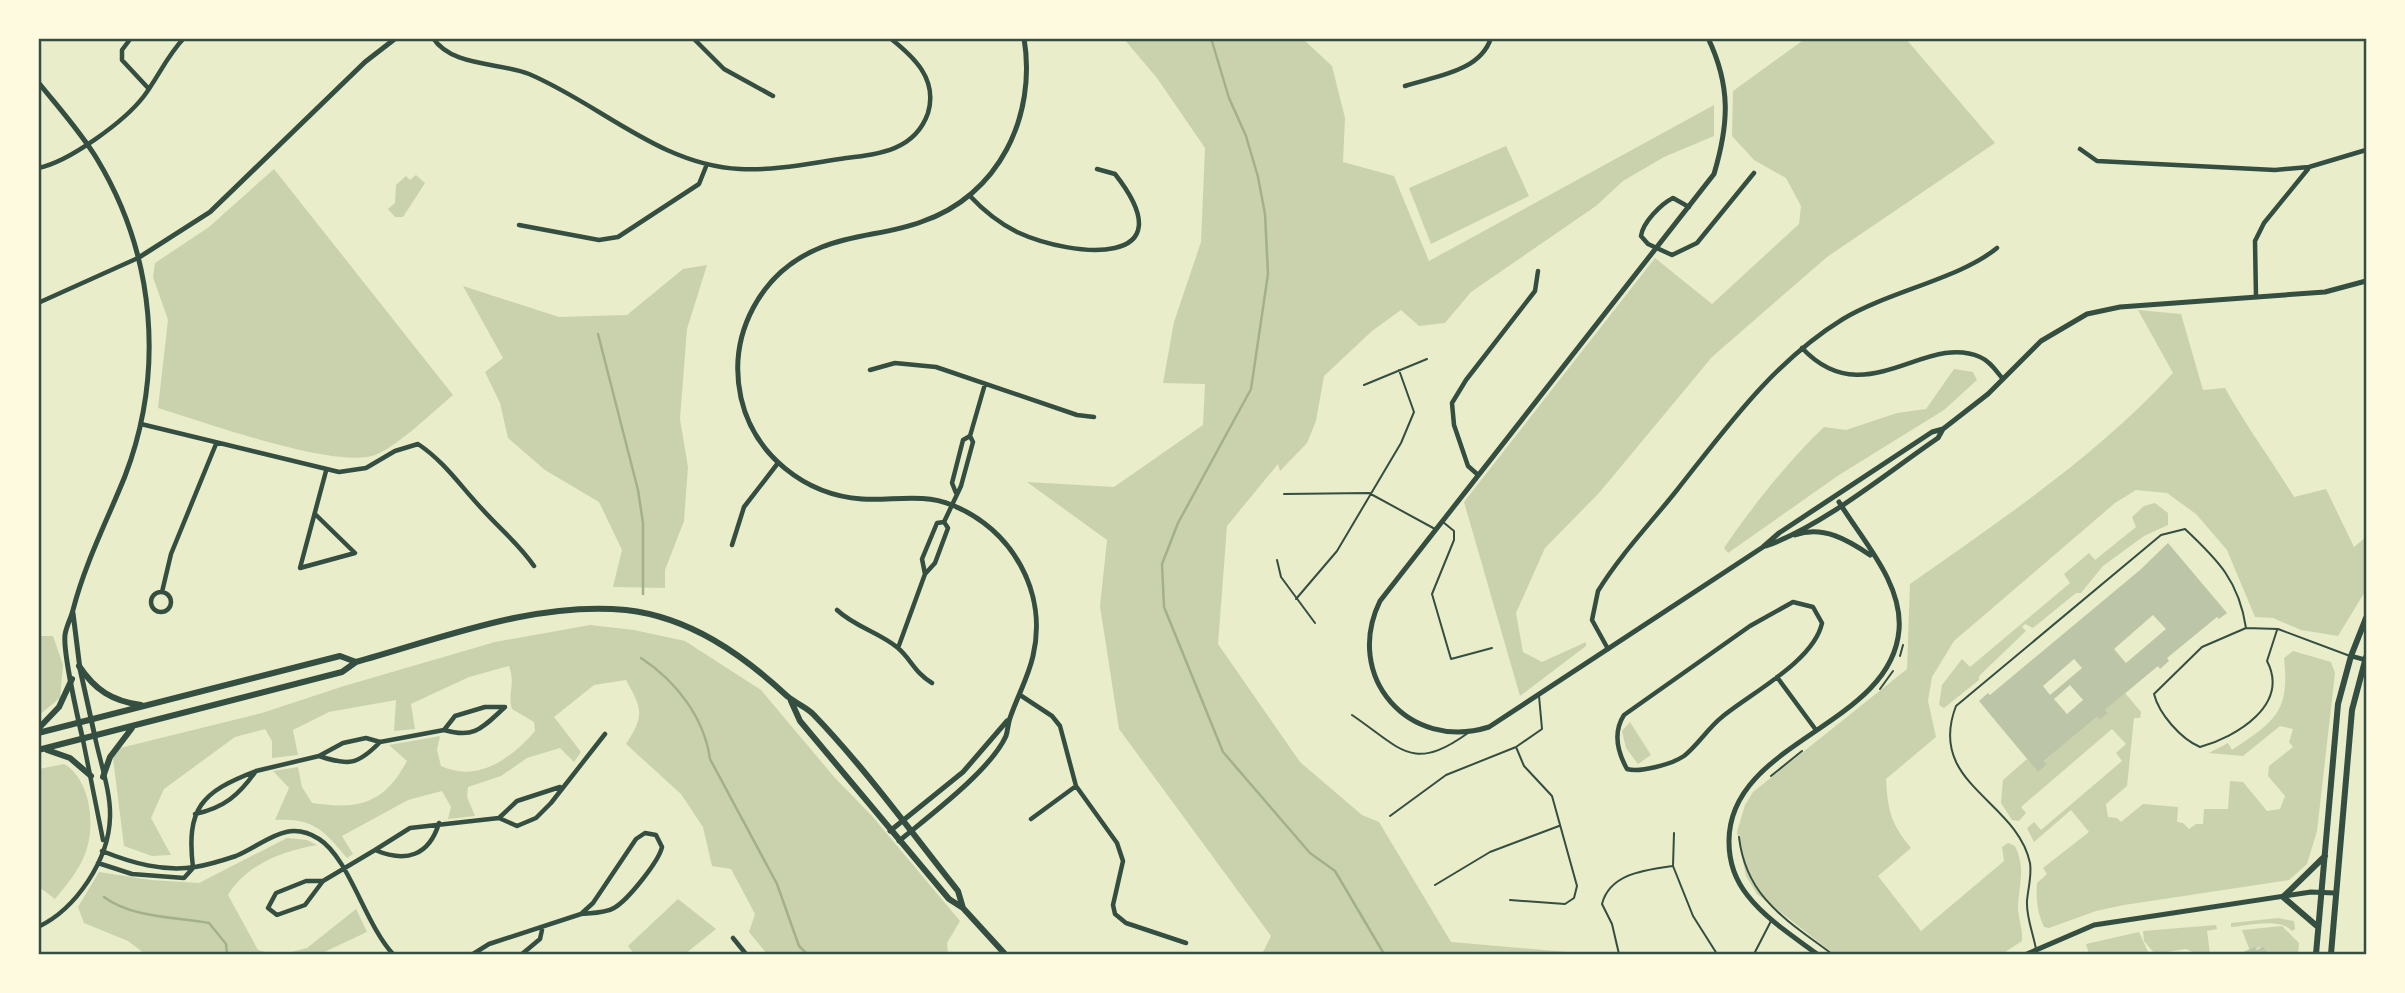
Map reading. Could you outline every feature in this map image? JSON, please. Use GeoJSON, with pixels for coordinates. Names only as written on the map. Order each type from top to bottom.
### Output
{"type":"FeatureCollection","features":[{"type":"Feature","properties":{"kind":"main road"},"geometry":{"type":"LineString","coordinates":[[42,750],[342,673],[356,662],[526,616],[624,610],[671,621],[730,649],[790,699],[811,712],[958,891],[963,908]]}},
{"type":"Feature","properties":{"kind":"main road"},"geometry":{"type":"LineString","coordinates":[[2316,954],[2338,704],[2351,656],[2367,618]]}},
{"type":"Feature","properties":{"kind":"main road"},"geometry":{"type":"LineString","coordinates":[[38,731],[340,656],[356,662]]}},
{"type":"Feature","properties":{"kind":"main road"},"geometry":{"type":"LineString","coordinates":[[2331,954],[2352,710],[2366,659]]}},
{"type":"Feature","properties":{"kind":"main road"},"geometry":{"type":"LineString","coordinates":[[79,666],[98,690],[126,703],[146,706]]}},
{"type":"Feature","properties":{"kind":"main road"},"geometry":{"type":"LineString","coordinates":[[38,731],[60,707],[72,679]]}},
{"type":"Feature","properties":{"kind":"main road"},"geometry":{"type":"LineString","coordinates":[[790,699],[800,721],[890,831],[948,899],[963,908],[1005,954]]}},
{"type":"Feature","properties":{"kind":"main road"},"geometry":{"type":"LineString","coordinates":[[103,777],[110,757],[134,727]]}},
{"type":"Feature","properties":{"kind":"main road"},"geometry":{"type":"LineString","coordinates":[[42,750],[70,758],[91,776]]}},
{"type":"Feature","properties":{"kind":"main road"},"geometry":{"type":"LineString","coordinates":[[2318,927],[2283,897],[2325,856]]}},
{"type":"Feature","properties":{"kind":"street"},"geometry":{"type":"LineString","coordinates":[[131,38],[123,48],[122,60],[149,89]]}},
{"type":"Feature","properties":{"kind":"street"},"geometry":{"type":"LineString","coordinates":[[38,303],[138,258],[179,235],[210,212],[365,62],[396,38]]}},
{"type":"Feature","properties":{"kind":"street"},"geometry":{"type":"LineString","coordinates":[[433,38],[441,49],[458,58],[501,64],[534,76],[660,147],[707,164],[741,169],[777,168],[877,154],[908,142],[924,122],[931,96],[921,67],[890,38]]}},
{"type":"Feature","properties":{"kind":"street"},"geometry":{"type":"LineString","coordinates":[[693,38],[724,69],[772,96]]}},
{"type":"Feature","properties":{"kind":"street"},"geometry":{"type":"LineString","coordinates":[[899,841],[978,771],[1006,736],[1009,719],[1020,695],[1036,640],[1035,605],[1028,580],[1001,537],[979,519],[952,505],[917,497],[865,499],[837,496],[809,485],[778,463],[750,423],[739,386],[740,342],[761,294],[789,265],[816,249],[924,222],[970,196],[996,168],[1020,118],[1027,77],[1024,38]]}},
{"type":"Feature","properties":{"kind":"street"},"geometry":{"type":"LineString","coordinates":[[1405,86],[1469,65],[1486,53],[1491,38]]}},
{"type":"Feature","properties":{"kind":"street"},"geometry":{"type":"LineString","coordinates":[[1708,38],[1720,64],[1727,116],[1714,174],[1380,601],[1368,631],[1369,656],[1380,686],[1405,716],[1432,728],[1468,733],[1489,727],[1932,432],[1943,429]]}},
{"type":"Feature","properties":{"kind":"street"},"geometry":{"type":"LineString","coordinates":[[38,168],[74,155],[138,103],[179,40]]}},
{"type":"Feature","properties":{"kind":"street"},"geometry":{"type":"LineString","coordinates":[[38,82],[88,145],[116,194],[138,258],[150,332],[148,382],[141,424],[124,479],[85,567],[64,637],[103,845]]}},
{"type":"Feature","properties":{"kind":"street"},"geometry":{"type":"LineString","coordinates":[[2080,149],[2097,161],[2275,170],[2309,167],[2367,150]]}},
{"type":"Feature","properties":{"kind":"street"},"geometry":{"type":"LineString","coordinates":[[519,225],[599,240],[618,237],[699,184],[707,164]]}},
{"type":"Feature","properties":{"kind":"street"},"geometry":{"type":"LineString","coordinates":[[2256,297],[2255,241],[2264,223],[2309,167]]}},
{"type":"Feature","properties":{"kind":"street"},"geometry":{"type":"LineString","coordinates":[[970,196],[1000,223],[1035,239],[1095,250],[1124,247],[1136,237],[1138,228],[1134,203],[1115,174],[1097,169]]}},
{"type":"Feature","properties":{"kind":"street"},"geometry":{"type":"LineString","coordinates":[[1689,207],[1674,198],[1666,202],[1642,229],[1641,236],[1672,254],[1697,243],[1754,173]]}},
{"type":"Feature","properties":{"kind":"street"},"geometry":{"type":"LineString","coordinates":[[1609,649],[1596,631],[1591,614],[1595,599],[1608,576],[1762,384],[1802,348],[1859,310],[1893,293],[1982,261],[1997,248]]}},
{"type":"Feature","properties":{"kind":"street"},"geometry":{"type":"LineString","coordinates":[[1478,474],[1468,466],[1454,425],[1452,403],[1466,380],[1535,291],[1538,271]]}},
{"type":"Feature","properties":{"kind":"street"},"geometry":{"type":"LineString","coordinates":[[1782,540],[1938,438],[1943,429],[2003,379],[2041,341],[2087,314],[2120,307],[2325,292],[2367,281]]}},
{"type":"Feature","properties":{"kind":"street"},"geometry":{"type":"LineString","coordinates":[[1802,348],[1816,362],[1849,376],[1877,373],[1950,354],[1970,354],[1988,361],[2003,379]]}},
{"type":"Feature","properties":{"kind":"street"},"geometry":{"type":"LineString","coordinates":[[870,370],[895,363],[936,367],[1077,415],[1094,417]]}},
{"type":"Feature","properties":{"kind":"street"},"geometry":{"type":"LineString","coordinates":[[944,522],[961,486],[973,442],[970,436],[985,384]]}},
{"type":"Feature","properties":{"kind":"street"},"geometry":{"type":"LineString","coordinates":[[141,424],[339,472],[366,468],[395,451],[418,444],[438,457],[482,509],[521,547],[534,566]]}},
{"type":"Feature","properties":{"kind":"street"},"geometry":{"type":"LineString","coordinates":[[956,494],[952,483],[963,440],[970,436]]}},
{"type":"Feature","properties":{"kind":"street"},"geometry":{"type":"LineString","coordinates":[[162,592],[171,554],[216,444]]}},
{"type":"Feature","properties":{"kind":"street"},"geometry":{"type":"LineString","coordinates":[[732,545],[744,507],[778,463]]}},
{"type":"Feature","properties":{"kind":"street"},"geometry":{"type":"LineString","coordinates":[[314,514],[355,552],[300,568],[314,514],[326,471]]}},
{"type":"Feature","properties":{"kind":"street"},"geometry":{"type":"LineString","coordinates":[[1817,954],[1749,898],[1735,875],[1729,849],[1730,827],[1739,799],[1753,781],[1869,689],[1888,665],[1895,648],[1899,631],[1896,602],[1874,557],[1835,496]]}},
{"type":"Feature","properties":{"kind":"street"},"geometry":{"type":"LineString","coordinates":[[898,648],[925,574],[935,563],[948,528],[944,522]]}},
{"type":"Feature","properties":{"kind":"street"},"geometry":{"type":"LineString","coordinates":[[925,574],[922,559],[937,523],[944,522]]}},
{"type":"Feature","properties":{"kind":"street"},"geometry":{"type":"LineString","coordinates":[[1763,547],[1800,534],[1826,533],[1847,539],[1874,557]]}},
{"type":"Feature","properties":{"kind":"street"},"geometry":{"type":"LineString","coordinates":[[162,592],[171,601],[167,610],[161,612],[153,608],[151,602],[153,596],[162,592]]}},
{"type":"Feature","properties":{"kind":"street"},"geometry":{"type":"LineString","coordinates":[[1793,602],[1813,607],[1822,623],[1819,638],[1777,677],[1720,718],[1682,757],[1635,772],[1627,769],[1620,758],[1616,728],[1624,715],[1750,626],[1793,602]]}},
{"type":"Feature","properties":{"kind":"street"},"geometry":{"type":"LineString","coordinates":[[38,927],[74,901],[98,863],[110,818],[79,666],[73,610]]}},
{"type":"Feature","properties":{"kind":"street"},"geometry":{"type":"LineString","coordinates":[[837,610],[849,622],[898,648],[916,673],[932,683]]}},
{"type":"Feature","properties":{"kind":"street"},"geometry":{"type":"LineString","coordinates":[[2351,656],[2366,659]]}},
{"type":"Feature","properties":{"kind":"street"},"geometry":{"type":"LineString","coordinates":[[1777,677],[1816,730]]}},
{"type":"Feature","properties":{"kind":"street"},"geometry":{"type":"LineString","coordinates":[[1020,695],[1048,712],[1060,726],[1076,786],[1121,851],[1122,877],[1113,905],[1119,920],[1186,943]]}},
{"type":"Feature","properties":{"kind":"street"},"geometry":{"type":"LineString","coordinates":[[98,863],[132,874],[184,878],[193,868],[189,837],[195,814],[223,783],[256,771],[319,756],[343,743],[366,738],[380,742],[443,730],[464,736],[481,729],[505,707],[485,707],[455,716],[443,730]]}},
{"type":"Feature","properties":{"kind":"street"},"geometry":{"type":"LineString","coordinates":[[890,831],[963,772],[1009,719]]}},
{"type":"Feature","properties":{"kind":"street"},"geometry":{"type":"LineString","coordinates":[[323,881],[305,905],[277,915],[268,908],[276,892],[306,881],[323,881],[344,871],[410,828],[499,818],[517,825],[536,818],[605,734]]}},
{"type":"Feature","properties":{"kind":"street"},"geometry":{"type":"LineString","coordinates":[[319,756],[343,764],[368,755],[380,742]]}},
{"type":"Feature","properties":{"kind":"street"},"geometry":{"type":"LineString","coordinates":[[195,814],[216,809],[240,794],[256,771]]}},
{"type":"Feature","properties":{"kind":"street"},"geometry":{"type":"LineString","coordinates":[[1031,819],[1076,786]]}},
{"type":"Feature","properties":{"kind":"street"},"geometry":{"type":"LineString","coordinates":[[499,818],[517,801],[560,787]]}},
{"type":"Feature","properties":{"kind":"street"},"geometry":{"type":"LineString","coordinates":[[375,850],[393,858],[421,850],[433,842],[439,823]]}},
{"type":"Feature","properties":{"kind":"street"},"geometry":{"type":"LineString","coordinates":[[102,851],[146,867],[193,868],[237,855],[279,832],[294,830],[319,839],[338,859],[366,917],[390,953]]}},
{"type":"Feature","properties":{"kind":"street"},"geometry":{"type":"LineString","coordinates":[[473,954],[489,944],[542,929],[581,914],[613,909],[627,898],[660,856],[662,847],[656,835],[645,833],[636,839],[581,914]]}},
{"type":"Feature","properties":{"kind":"street"},"geometry":{"type":"LineString","coordinates":[[2027,954],[2037,952],[2094,925],[2283,897],[2335,893]]}},
{"type":"Feature","properties":{"kind":"street"},"geometry":{"type":"LineString","coordinates":[[1104,907],[1113,905]]}},
{"type":"Feature","properties":{"kind":"street"},"geometry":{"type":"LineString","coordinates":[[522,954],[540,939],[542,929]]}},
{"type":"Feature","properties":{"kind":"street"},"geometry":{"type":"LineString","coordinates":[[733,938],[746,954]]}},
{"type":"Feature","properties":{"kind":"lane"},"geometry":{"type":"LineString","coordinates":[[1364,385],[1427,359]]}},
{"type":"Feature","properties":{"kind":"lane"},"geometry":{"type":"LineString","coordinates":[[1296,599],[1337,551],[1401,443],[1413,412],[1399,370]]}},
{"type":"Feature","properties":{"kind":"lane"},"geometry":{"type":"LineString","coordinates":[[1284,494],[1369,493],[1435,529]]}},
{"type":"Feature","properties":{"kind":"lane"},"geometry":{"type":"LineString","coordinates":[[1442,520],[1454,531],[1454,540],[1432,594],[1451,659],[1492,648]]}},
{"type":"Feature","properties":{"kind":"lane"},"geometry":{"type":"LineString","coordinates":[[2037,952],[2027,902],[2030,862],[2013,830],[1950,753],[1947,736],[1956,706],[2161,535],[2172,530],[2185,529],[2219,561],[2233,584],[2246,628]]}},
{"type":"Feature","properties":{"kind":"lane"},"geometry":{"type":"LineString","coordinates":[[1277,560],[1281,578],[1315,623]]}},
{"type":"Feature","properties":{"kind":"lane"},"geometry":{"type":"LineString","coordinates":[[2277,629],[2267,661],[2275,681],[2270,700],[2258,714],[2221,741],[2200,747],[2188,742],[2157,704],[2154,694],[2159,686],[2202,647],[2246,628],[2277,629],[2351,656]]}},
{"type":"Feature","properties":{"kind":"lane"},"geometry":{"type":"LineString","coordinates":[[1391,816],[1446,775],[1516,747],[1542,729],[1539,695]]}},
{"type":"Feature","properties":{"kind":"lane"},"geometry":{"type":"LineString","coordinates":[[1352,715],[1411,756],[1430,755],[1447,748],[1468,733]]}},
{"type":"Feature","properties":{"kind":"lane"},"geometry":{"type":"LineString","coordinates":[[1510,900],[1565,904],[1574,898],[1577,886],[1552,796],[1524,766],[1516,747]]}},
{"type":"Feature","properties":{"kind":"lane"},"geometry":{"type":"LineString","coordinates":[[1435,885],[1490,852],[1560,826]]}},
{"type":"Feature","properties":{"kind":"lane"},"geometry":{"type":"LineString","coordinates":[[1674,833],[1673,866],[1693,916],[1717,954]]}},
{"type":"Feature","properties":{"kind":"lane"},"geometry":{"type":"LineString","coordinates":[[1619,954],[1612,924],[1602,904],[1605,894],[1633,872],[1673,866]]}},
{"type":"Feature","properties":{"kind":"lane"},"geometry":{"type":"LineString","coordinates":[[1754,954],[1772,918]]}},
{"type":"Feature","properties":{"kind":"path"},"geometry":{"type":"LineString","coordinates":[[1898,660],[1905,639]]}},
{"type":"Feature","properties":{"kind":"path"},"geometry":{"type":"LineString","coordinates":[[1880,689],[1894,668]]}},
{"type":"Feature","properties":{"kind":"path"},"geometry":{"type":"LineString","coordinates":[[1766,779],[1807,747]]}},
{"type":"Feature","properties":{"kind":"path"},"geometry":{"type":"LineString","coordinates":[[1738,834],[1747,876],[1756,891],[1832,954]]}},
{"type":"Feature","properties":{"kind":"green space"},"geometry":{"type":"Polygon","coordinates":[[[1124,39],[1303,39],[1332,66],[1345,118],[1343,162],[1394,176],[1429,261],[1714,105],[1714,136],[1664,157],[1623,181],[1596,206],[1471,292],[1445,323],[1419,326],[1401,310],[1372,331],[1324,376],[1316,421],[1307,443],[1280,471],[1278,464],[1227,526],[1218,644],[1300,762],[1362,815],[1379,822],[1451,942],[1591,954],[1262,954],[1271,936],[1119,729],[1100,606],[1107,540],[1027,482],[1114,487],[1203,425],[1205,384],[1163,383],[1174,322],[1201,242],[1205,148],[1157,78],[1124,39]]]}},
{"type":"Feature","properties":{"kind":"green space"},"geometry":{"type":"Polygon","coordinates":[[[1805,39],[1906,39],[1995,143],[1827,257],[1712,357],[1599,493],[1545,548],[1516,613],[1523,652],[1542,662],[1586,642],[1586,646],[1520,696],[1464,502],[1655,258],[1712,304],[1799,224],[1801,206],[1786,178],[1754,160],[1732,136],[1733,91],[1805,39]]]}},
{"type":"Feature","properties":{"kind":"green space"},"geometry":{"type":"Polygon","coordinates":[[[1506,146],[1529,196],[1431,244],[1409,188],[1506,146]]]}},
{"type":"Feature","properties":{"kind":"green space"},"geometry":{"type":"Polygon","coordinates":[[[274,169],[453,395],[403,438],[372,456],[352,458],[298,449],[158,408],[168,320],[153,277],[155,263],[209,227],[274,169]]]}},
{"type":"Feature","properties":{"kind":"green space"},"geometry":{"type":"Polygon","coordinates":[[[416,175],[425,183],[403,217],[395,217],[388,209],[395,203],[396,185],[406,176],[410,180],[416,175]]]}},
{"type":"Feature","properties":{"kind":"green space"},"geometry":{"type":"Polygon","coordinates":[[[707,265],[687,329],[680,419],[688,467],[684,521],[665,570],[665,588],[613,587],[622,550],[599,502],[545,470],[508,438],[500,403],[485,372],[503,358],[463,286],[559,317],[627,315],[683,269],[707,265]]]}},
{"type":"Feature","properties":{"kind":"green space"},"geometry":{"type":"Polygon","coordinates":[[[2138,310],[2181,314],[2203,390],[2225,388],[2294,497],[2326,489],[2354,547],[2366,537],[2366,590],[2338,636],[2301,630],[2273,618],[2255,617],[2227,550],[2196,514],[2167,493],[2136,490],[2115,503],[1954,641],[1932,677],[1928,701],[1936,737],[1886,779],[1891,816],[1911,848],[1878,876],[1921,931],[2004,861],[2002,847],[2008,843],[2015,846],[2020,862],[2018,907],[2022,941],[2002,954],[1834,954],[1757,894],[1746,876],[1737,832],[1745,805],[1753,792],[1907,669],[1910,584],[2048,485],[2112,432],[2173,373],[2138,310]]]}},
{"type":"Feature","properties":{"kind":"green space"},"geometry":{"type":"Polygon","coordinates":[[[1954,369],[1973,372],[1977,380],[1944,410],[1839,475],[1728,553],[1724,548],[1771,485],[1824,427],[1846,430],[1897,413],[1926,409],[1954,369]]]}},
{"type":"Feature","properties":{"kind":"green space"},"geometry":{"type":"Polygon","coordinates":[[[2155,503],[2168,513],[2168,525],[2144,536],[2103,566],[2081,593],[2076,593],[2033,628],[2025,624],[2022,627],[2026,631],[1979,676],[1979,680],[1944,708],[1939,705],[1942,685],[1962,659],[1970,667],[2070,583],[2064,574],[2089,553],[2095,560],[2136,527],[2132,517],[2144,506],[2155,503]]]}},
{"type":"Feature","properties":{"kind":"green space"},"geometry":{"type":"Polygon","coordinates":[[[590,625],[634,630],[685,641],[761,690],[960,921],[947,943],[948,954],[767,954],[749,932],[755,914],[731,869],[712,866],[703,827],[681,794],[626,744],[639,719],[639,712],[626,680],[594,685],[554,717],[581,752],[574,762],[560,748],[527,758],[501,776],[468,787],[467,797],[475,816],[448,819],[451,807],[442,791],[408,800],[342,836],[353,854],[347,858],[317,828],[299,821],[275,820],[289,788],[273,771],[298,767],[302,787],[312,803],[343,805],[368,801],[389,787],[407,761],[389,745],[440,736],[437,750],[441,766],[468,772],[492,765],[515,751],[535,731],[534,722],[512,709],[509,666],[469,677],[411,704],[415,729],[394,731],[396,700],[329,712],[293,730],[298,755],[272,758],[272,741],[265,729],[235,737],[164,789],[151,818],[171,855],[152,856],[124,846],[112,750],[262,713],[495,642],[590,625]]]}},
{"type":"Feature","properties":{"kind":"green space"},"geometry":{"type":"Polygon","coordinates":[[[39,636],[53,636],[63,665],[60,698],[39,715],[39,636]]]}},
{"type":"Feature","properties":{"kind":"green space"},"geometry":{"type":"Polygon","coordinates":[[[2293,651],[2331,662],[2335,673],[2317,831],[2307,864],[2289,880],[2124,905],[2096,911],[2049,928],[2044,927],[2038,911],[2037,895],[2037,883],[2047,874],[2043,868],[2089,832],[2071,810],[2034,842],[2027,828],[2034,822],[2041,830],[2122,761],[2116,753],[2126,744],[2112,729],[2021,807],[2026,813],[2019,821],[2012,820],[2001,803],[2003,780],[2027,759],[2038,771],[2047,764],[2044,761],[2097,717],[2099,720],[2107,713],[2105,710],[2125,693],[2141,712],[2140,718],[2134,718],[2127,786],[2106,804],[2108,817],[2117,818],[2121,822],[2143,804],[2178,807],[2177,822],[2183,823],[2189,829],[2196,824],[2203,824],[2204,809],[2228,809],[2230,781],[2243,782],[2267,811],[2280,809],[2285,796],[2268,776],[2269,766],[2293,747],[2289,742],[2293,729],[2280,726],[2243,756],[2209,753],[2228,743],[2232,750],[2269,722],[2282,703],[2284,658],[2293,651]]]}},
{"type":"Feature","properties":{"kind":"green space"},"geometry":{"type":"Polygon","coordinates":[[[1630,722],[1651,755],[1638,764],[1626,748],[1622,731],[1630,722]]]}},
{"type":"Feature","properties":{"kind":"green space"},"geometry":{"type":"Polygon","coordinates":[[[64,764],[73,771],[85,792],[89,804],[90,831],[82,860],[55,899],[39,887],[39,769],[64,764]]]}},
{"type":"Feature","properties":{"kind":"green space"},"geometry":{"type":"Polygon","coordinates":[[[287,838],[307,840],[317,845],[279,855],[256,867],[236,884],[228,895],[258,950],[274,954],[145,954],[128,941],[84,923],[78,907],[99,872],[151,880],[199,883],[287,838]]]}},
{"type":"Feature","properties":{"kind":"green space"},"geometry":{"type":"Polygon","coordinates":[[[678,899],[716,929],[685,954],[634,954],[628,946],[678,899]]]}},
{"type":"Feature","properties":{"kind":"green space"},"geometry":{"type":"Polygon","coordinates":[[[356,909],[367,932],[320,954],[284,954],[307,948],[356,909]]]}},
{"type":"Feature","properties":{"kind":"green space"},"geometry":{"type":"Polygon","coordinates":[[[2278,918],[2294,921],[2295,929],[2292,931],[2271,923],[2231,927],[2231,923],[2278,918]]]}},
{"type":"Feature","properties":{"kind":"green space"},"geometry":{"type":"Polygon","coordinates":[[[2216,925],[2217,929],[2207,931],[2210,954],[2197,954],[2186,949],[2155,954],[2144,941],[2143,931],[2216,925]]]}},
{"type":"Feature","properties":{"kind":"green space"},"geometry":{"type":"Polygon","coordinates":[[[2282,926],[2299,943],[2298,954],[2269,954],[2263,946],[2250,951],[2242,930],[2282,926]]]}},
{"type":"Feature","properties":{"kind":"green space"},"geometry":{"type":"Polygon","coordinates":[[[2139,932],[2149,954],[2089,954],[2086,944],[2139,932]]]}},
{"type":"Feature","properties":{"kind":"building"},"geometry":{"type":"Polygon","coordinates":[[[2168,543],[2227,613],[2219,619],[2217,617],[2167,658],[2169,661],[2160,669],[2158,666],[2105,710],[2108,713],[2099,720],[2097,717],[2044,761],[2047,764],[2038,772],[1979,701],[1988,693],[1990,695],[2140,570],[2168,543]],[[2153,615],[2114,649],[2126,663],[2166,629],[2153,615]],[[2074,659],[2043,686],[2050,695],[2082,668],[2074,659]],[[2070,685],[2054,699],[2067,714],[2083,700],[2070,685]]]}},
{"type":"Feature","properties":{"kind":"building"},"geometry":{"type":"Polygon","coordinates":[[[2263,946],[2269,954],[2238,954],[2255,947],[2257,950],[2263,946]]]}},
{"type":"Feature","properties":{"kind":"waterway"},"geometry":{"type":"LineString","coordinates":[[1211,38],[1229,98],[1246,136],[1258,177],[1265,214],[1268,274],[1251,389],[1178,523],[1162,564],[1164,607],[1223,752],[1310,853],[1335,871],[1384,954]]}},
{"type":"Feature","properties":{"kind":"waterway"},"geometry":{"type":"LineString","coordinates":[[598,334],[638,490],[643,523],[643,594]]}},
{"type":"Feature","properties":{"kind":"waterway"},"geometry":{"type":"LineString","coordinates":[[641,658],[677,689],[695,715],[702,729],[710,759],[777,884],[799,946],[807,954]]}},
{"type":"Feature","properties":{"kind":"waterway"},"geometry":{"type":"LineString","coordinates":[[104,897],[141,913],[209,923],[226,944],[227,954]]}}]}
